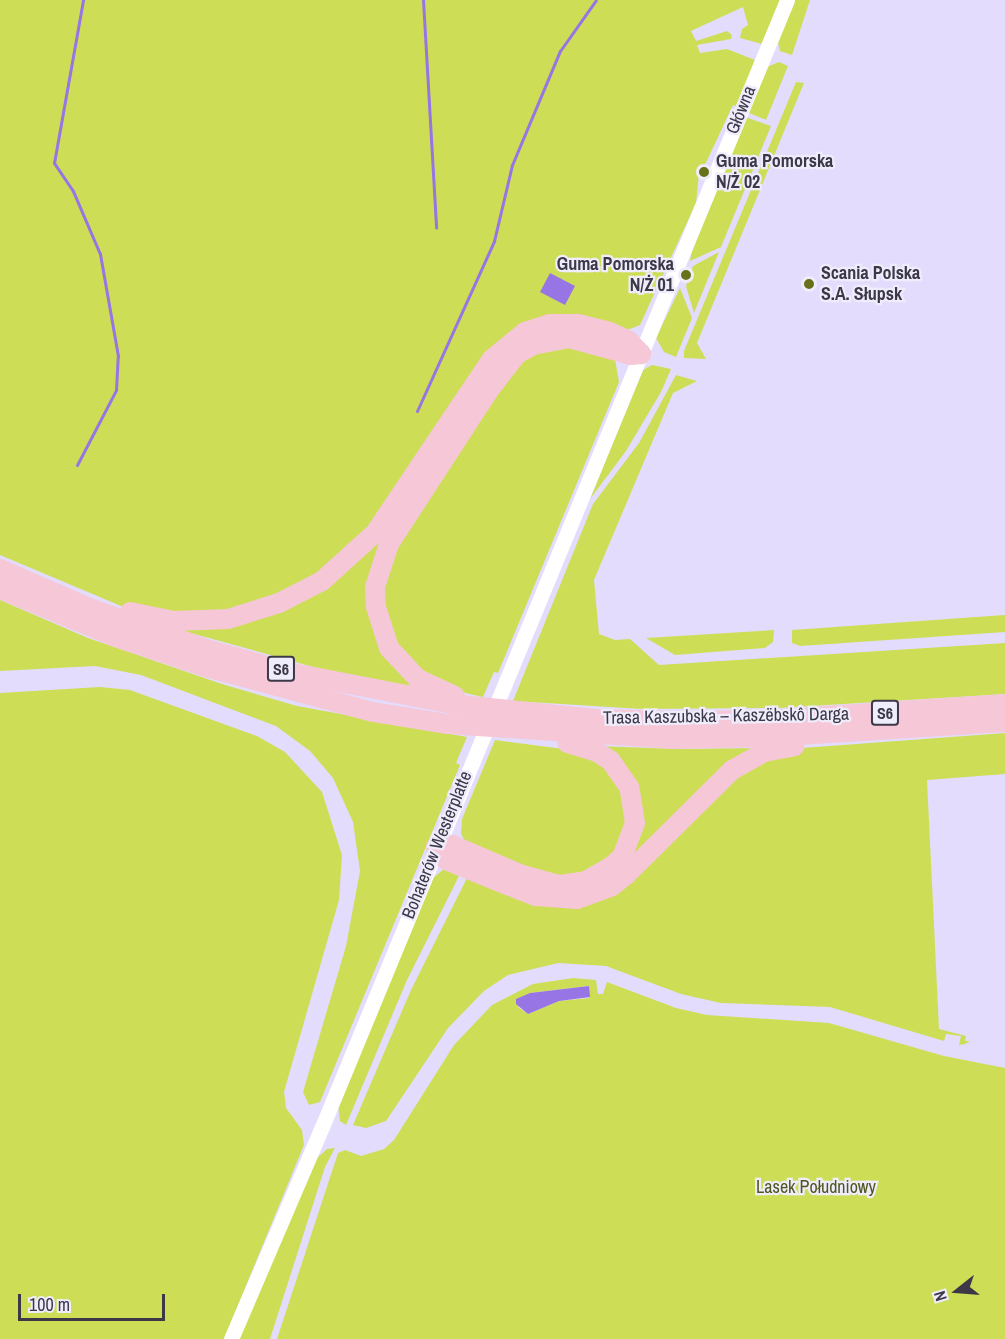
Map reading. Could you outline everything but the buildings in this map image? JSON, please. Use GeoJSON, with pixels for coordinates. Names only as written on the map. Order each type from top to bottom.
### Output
{"type":"FeatureCollection","features":[{"type":"Feature","properties":{"kind":"highway"},"geometry":{"type":"LineString","coordinates":[[46,590],[174,621],[228,619],[279,603],[331,574],[375,533],[492,358],[513,339],[539,326],[578,324],[610,332],[629,341],[641,354]]}},
{"type":"Feature","properties":{"kind":"highway"},"geometry":{"type":"LineString","coordinates":[[525,713],[453,695],[433,687],[405,668],[389,648],[376,607],[381,563],[407,514],[506,364],[517,354],[532,345],[569,338],[631,355],[641,354]]}},
{"type":"Feature","properties":{"kind":"highway","name":"Trasa Kaszubska – Kaszëbskô Darga"},"geometry":{"type":"LineString","coordinates":[[0,569],[46,590],[189,643],[293,673],[379,692],[525,713],[671,721],[765,720],[1005,704]]}},
{"type":"Feature","properties":{"kind":"highway","name":"Trasa Kaszubska – Kaszëbskô Darga"},"geometry":{"type":"LineString","coordinates":[[0,588],[113,636],[206,667],[373,712],[505,730],[671,739],[882,731],[1005,722]]}},
{"type":"Feature","properties":{"kind":"highway"},"geometry":{"type":"LineString","coordinates":[[436,847],[452,845],[522,875],[559,885],[599,875],[622,857],[635,823],[633,800],[629,787],[611,761],[578,745],[505,730]]}},
{"type":"Feature","properties":{"kind":"highway"},"geometry":{"type":"LineString","coordinates":[[436,847],[446,860],[536,896],[577,899],[612,886],[732,770],[751,758],[776,748],[882,731]]}},
{"type":"Feature","properties":{"kind":"main road","name":"Główna"},"geometry":{"type":"LineString","coordinates":[[641,354],[787,0]]}},
{"type":"Feature","properties":{"kind":"main road","name":"Bohaterów Westerplatte"},"geometry":{"type":"LineString","coordinates":[[232,1338],[641,354]]}},
{"type":"Feature","properties":{"kind":"green space"},"geometry":{"type":"Polygon","coordinates":[[[0,0],[781,0],[762,44],[740,38],[742,29],[748,25],[743,7],[691,31],[696,41],[727,31],[732,35],[731,39],[697,45],[700,53],[727,49],[755,60],[738,107],[733,105],[704,167],[700,164],[696,203],[640,325],[625,331],[560,317],[384,513],[309,582],[224,613],[146,612],[121,606],[0,555],[0,0]]]}},
{"type":"Feature","properties":{"kind":"green space"},"geometry":{"type":"Polygon","coordinates":[[[792,0],[810,0],[792,55],[780,51],[777,38],[792,0]]]}},
{"type":"Feature","properties":{"kind":"green space"},"geometry":{"type":"Polygon","coordinates":[[[779,62],[788,66],[766,120],[747,112],[767,67],[779,62]]]}},
{"type":"Feature","properties":{"kind":"green space"},"geometry":{"type":"Polygon","coordinates":[[[796,82],[804,83],[697,343],[706,359],[684,358],[684,351],[796,82]]]}},
{"type":"Feature","properties":{"kind":"green space"},"geometry":{"type":"Polygon","coordinates":[[[745,117],[771,126],[721,247],[690,261],[695,236],[745,117]]]}},
{"type":"Feature","properties":{"kind":"green space"},"geometry":{"type":"Polygon","coordinates":[[[719,252],[694,313],[686,286],[693,266],[719,252]]]}},
{"type":"Feature","properties":{"kind":"green space"},"geometry":{"type":"Polygon","coordinates":[[[680,288],[692,318],[676,357],[664,352],[656,338],[680,288]]]}},
{"type":"Feature","properties":{"kind":"green space"},"geometry":{"type":"Polygon","coordinates":[[[528,342],[370,592],[417,688],[335,673],[169,627],[332,582],[528,342]]]}},
{"type":"Feature","properties":{"kind":"green space"},"geometry":{"type":"Polygon","coordinates":[[[571,345],[615,359],[619,382],[498,673],[494,672],[483,697],[452,690],[437,683],[402,655],[382,607],[385,570],[451,457],[527,355],[571,345]]]}},
{"type":"Feature","properties":{"kind":"green space"},"geometry":{"type":"Polygon","coordinates":[[[652,365],[671,369],[661,392],[626,451],[590,499],[643,370],[652,365]]]}},
{"type":"Feature","properties":{"kind":"green space"},"geometry":{"type":"Polygon","coordinates":[[[676,375],[697,381],[673,393],[594,580],[599,634],[615,640],[630,639],[659,665],[1005,643],[1005,694],[779,708],[642,709],[513,701],[593,504],[639,443],[676,375]]]}},
{"type":"Feature","properties":{"kind":"green space"},"geometry":{"type":"Polygon","coordinates":[[[0,600],[88,638],[222,684],[297,706],[467,737],[456,763],[460,765],[320,1102],[309,1105],[303,1092],[346,946],[360,871],[353,822],[333,778],[310,751],[276,726],[141,675],[95,666],[0,671],[0,600]]]}},
{"type":"Feature","properties":{"kind":"green space"},"geometry":{"type":"Polygon","coordinates":[[[1005,615],[1005,632],[800,646],[792,643],[792,630],[1005,615]]]}},
{"type":"Feature","properties":{"kind":"green space"},"geometry":{"type":"Polygon","coordinates":[[[774,630],[773,642],[765,648],[675,655],[646,638],[774,630]]]}},
{"type":"Feature","properties":{"kind":"green space"},"geometry":{"type":"Polygon","coordinates":[[[100,687],[130,690],[257,736],[285,752],[322,792],[342,855],[339,900],[284,1092],[286,1108],[302,1130],[304,1145],[224,1339],[0,1339],[0,693],[100,687]]]}},
{"type":"Feature","properties":{"kind":"green space"},"geometry":{"type":"Polygon","coordinates":[[[1005,733],[1005,774],[927,780],[939,1029],[966,1036],[965,1041],[970,1041],[959,1045],[961,1036],[946,1034],[944,1041],[830,1007],[721,1003],[681,994],[606,966],[558,963],[508,975],[484,991],[448,1028],[386,1121],[366,1128],[353,1125],[411,990],[469,874],[578,905],[746,768],[802,748],[1005,733]]]}},
{"type":"Feature","properties":{"kind":"green space"},"geometry":{"type":"Polygon","coordinates":[[[495,740],[579,751],[615,774],[629,814],[613,855],[588,873],[552,879],[465,841],[461,834],[462,819],[495,740]]]}},
{"type":"Feature","properties":{"kind":"green space"},"geometry":{"type":"Polygon","coordinates":[[[597,746],[678,749],[762,748],[605,885],[517,878],[605,878],[639,801],[597,746]]]}},
{"type":"Feature","properties":{"kind":"green space"},"geometry":{"type":"Polygon","coordinates":[[[444,869],[461,872],[407,980],[346,1125],[340,1121],[338,1105],[433,878],[444,869]]]}},
{"type":"Feature","properties":{"kind":"green space","name":"Lasek Południowy"},"geometry":{"type":"Polygon","coordinates":[[[573,978],[596,980],[598,994],[603,994],[607,982],[676,1008],[707,1015],[829,1023],[944,1056],[1005,1068],[1005,1339],[277,1339],[338,1153],[345,1150],[361,1156],[384,1149],[394,1140],[454,1045],[492,1005],[533,984],[573,978]],[[588,986],[530,993],[518,1007],[528,1014],[559,1001],[589,998],[588,986]]]}},
{"type":"Feature","properties":{"kind":"green space"},"geometry":{"type":"Polygon","coordinates":[[[335,1148],[325,1167],[270,1339],[239,1339],[316,1159],[327,1149],[335,1148]]]}},
{"type":"Feature","properties":{"kind":"shaded area"},"geometry":{"type":"Polygon","coordinates":[[[550,273],[575,286],[565,305],[540,292],[550,273]]]}},
{"type":"Feature","properties":{"kind":"shaded area"},"geometry":{"type":"Polygon","coordinates":[[[589,986],[590,997],[559,1001],[528,1014],[516,1004],[516,999],[530,993],[589,986]]]}},
{"type":"Feature","properties":{"kind":"waterway"},"geometry":{"type":"LineString","coordinates":[[77,465],[116,390],[118,356],[100,254],[73,191],[54,163],[83,0]]}},
{"type":"Feature","properties":{"kind":"waterway"},"geometry":{"type":"LineString","coordinates":[[423,0],[436,228]]}},
{"type":"Feature","properties":{"kind":"waterway"},"geometry":{"type":"LineString","coordinates":[[417,411],[494,241],[512,165],[560,51],[596,0]]}},
{"type":"Feature","properties":{"kind":"place","name":"Guma Pomorska N/Ż 02"},"geometry":{"type":"Point","coordinates":[704,172]}},
{"type":"Feature","properties":{"kind":"place","name":"Guma Pomorska N/Ż 01"},"geometry":{"type":"Point","coordinates":[686,275]}},
{"type":"Feature","properties":{"kind":"place","name":"Scania Polska S.A. Słupsk"},"geometry":{"type":"Point","coordinates":[809,284]}}]}
